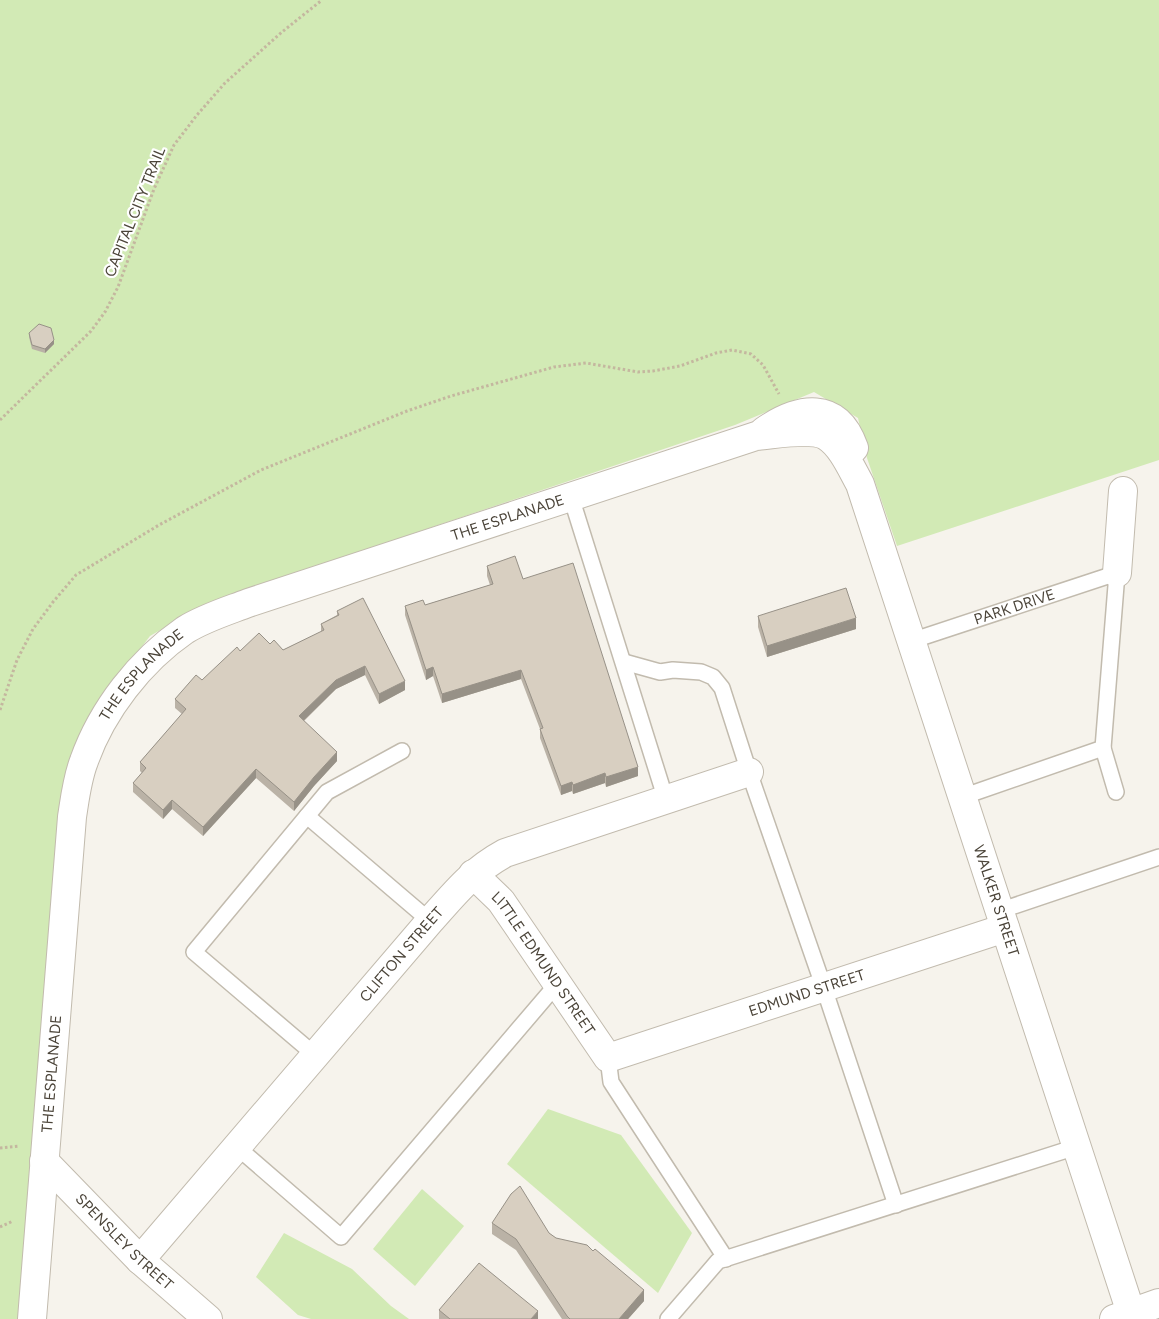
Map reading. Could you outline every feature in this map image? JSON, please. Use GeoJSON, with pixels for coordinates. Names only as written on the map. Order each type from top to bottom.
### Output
{"type":"FeatureCollection","features":[{"type":"Feature","properties":{"kind":"street","name":"THE ESPLANADE"},"geometry":{"type":"LineString","coordinates":[[32,1319],[72,817],[76,788],[95,735],[108,711],[126,686],[165,645],[186,630],[210,617],[307,583],[756,436],[812,432],[826,425],[817,411],[800,413],[776,423],[756,436]]}},
{"type":"Feature","properties":{"kind":"street","name":"WALKER STREET"},"geometry":{"type":"LineString","coordinates":[[826,425],[842,425],[856,452],[860,484],[1076,1147],[1125,1317]]}},
{"type":"Feature","properties":{"kind":"street"},"geometry":{"type":"LineString","coordinates":[[1117,573],[1123,491]]}},
{"type":"Feature","properties":{"kind":"street","name":"CLIFTON STREET"},"geometry":{"type":"LineString","coordinates":[[140,1260],[472,874],[488,862],[505,853],[749,772]]}},
{"type":"Feature","properties":{"kind":"street","name":"LITTLE EDMUND STREET"},"geometry":{"type":"LineString","coordinates":[[472,874],[501,900],[608,1058]]}},
{"type":"Feature","properties":{"kind":"street","name":"EDMUND STREET"},"geometry":{"type":"LineString","coordinates":[[608,1058],[824,988],[1002,919]]}},
{"type":"Feature","properties":{"kind":"street","name":"SPENSLEY STREET"},"geometry":{"type":"LineString","coordinates":[[44,1160],[140,1260],[208,1319]]}},
{"type":"Feature","properties":{"kind":"street"},"geometry":{"type":"LineString","coordinates":[[1125,1317],[1159,1303]]}},
{"type":"Feature","properties":{"kind":"lane"},"geometry":{"type":"LineString","coordinates":[[571,497],[666,800]]}},
{"type":"Feature","properties":{"kind":"lane"},"geometry":{"type":"LineString","coordinates":[[1116,792],[1103,748],[1117,573]]}},
{"type":"Feature","properties":{"kind":"lane","name":"PARK DRIVE"},"geometry":{"type":"LineString","coordinates":[[912,641],[1117,573]]}},
{"type":"Feature","properties":{"kind":"lane"},"geometry":{"type":"LineString","coordinates":[[624,662],[660,672],[673,670],[701,672],[713,676],[722,688],[896,1205]]}},
{"type":"Feature","properties":{"kind":"lane"},"geometry":{"type":"LineString","coordinates":[[962,797],[1103,748]]}},
{"type":"Feature","properties":{"kind":"lane"},"geometry":{"type":"LineString","coordinates":[[315,1055],[194,952],[327,792],[402,752]]}},
{"type":"Feature","properties":{"kind":"lane"},"geometry":{"type":"LineString","coordinates":[[306,816],[430,921]]}},
{"type":"Feature","properties":{"kind":"lane"},"geometry":{"type":"LineString","coordinates":[[1002,919],[1159,857]]}},
{"type":"Feature","properties":{"kind":"lane"},"geometry":{"type":"LineString","coordinates":[[237,1147],[341,1238],[557,984]]}},
{"type":"Feature","properties":{"kind":"lane"},"geometry":{"type":"LineString","coordinates":[[608,1058],[611,1082],[726,1259]]}},
{"type":"Feature","properties":{"kind":"lane"},"geometry":{"type":"LineString","coordinates":[[668,1319],[718,1261],[1076,1147]]}},
{"type":"Feature","properties":{"kind":"path","name":"CAPITAL CITY TRAIL"},"geometry":{"type":"LineString","coordinates":[[0,420],[91,331],[105,312],[118,287],[154,189],[174,145],[225,83],[282,32],[322,0]]}},
{"type":"Feature","properties":{"kind":"path"},"geometry":{"type":"LineString","coordinates":[[0,710],[17,660],[33,630],[76,575],[159,525],[262,470],[407,411],[554,366],[586,363],[638,372],[653,371],[680,366],[716,353],[732,350],[752,354],[763,365],[779,395],[800,413]]}},
{"type":"Feature","properties":{"kind":"path"},"geometry":{"type":"LineString","coordinates":[[0,1148],[21,1146]]}},
{"type":"Feature","properties":{"kind":"green space"},"geometry":{"type":"Polygon","coordinates":[[[0,0],[1159,0],[1159,460],[897,546],[867,458],[858,418],[814,392],[735,425],[207,603],[150,636],[92,712],[62,808],[22,1319],[0,1319],[0,0]]]}},
{"type":"Feature","properties":{"kind":"green space"},"geometry":{"type":"Polygon","coordinates":[[[548,1109],[621,1135],[692,1233],[658,1293],[507,1164],[548,1109]]]}},
{"type":"Feature","properties":{"kind":"green space"},"geometry":{"type":"Polygon","coordinates":[[[422,1189],[464,1226],[415,1286],[373,1249],[422,1189]]]}},
{"type":"Feature","properties":{"kind":"green space"},"geometry":{"type":"Polygon","coordinates":[[[284,1233],[352,1269],[391,1306],[409,1319],[311,1319],[298,1315],[256,1277],[284,1233]]]}},
{"type":"Feature","properties":{"kind":"building"},"geometry":{"type":"Polygon","coordinates":[[[39,324],[51,328],[54,340],[45,349],[32,345],[29,333],[39,324]]]}},
{"type":"Feature","properties":{"kind":"building"},"geometry":{"type":"Polygon","coordinates":[[[515,556],[523,579],[573,563],[638,767],[606,777],[605,773],[573,785],[572,782],[561,786],[540,729],[543,728],[521,670],[442,694],[433,667],[426,670],[405,606],[423,600],[425,605],[493,584],[487,566],[515,556]]]}},
{"type":"Feature","properties":{"kind":"building"},"geometry":{"type":"Polygon","coordinates":[[[846,588],[856,618],[767,646],[758,616],[846,588]]]}},
{"type":"Feature","properties":{"kind":"building"},"geometry":{"type":"Polygon","coordinates":[[[363,598],[405,681],[379,694],[365,666],[336,680],[299,716],[337,752],[294,802],[256,769],[203,827],[172,800],[163,810],[133,783],[146,768],[140,762],[186,709],[175,699],[196,675],[202,680],[237,647],[240,651],[259,633],[270,644],[274,640],[283,650],[324,630],[321,624],[339,615],[337,611],[363,598]]]}},
{"type":"Feature","properties":{"kind":"building"},"geometry":{"type":"Polygon","coordinates":[[[520,1186],[549,1233],[556,1238],[587,1245],[593,1251],[595,1249],[644,1290],[619,1319],[570,1319],[516,1239],[492,1223],[511,1194],[520,1186]]]}},
{"type":"Feature","properties":{"kind":"building"},"geometry":{"type":"Polygon","coordinates":[[[479,1263],[538,1311],[531,1319],[450,1319],[439,1310],[479,1263]]]}}]}
